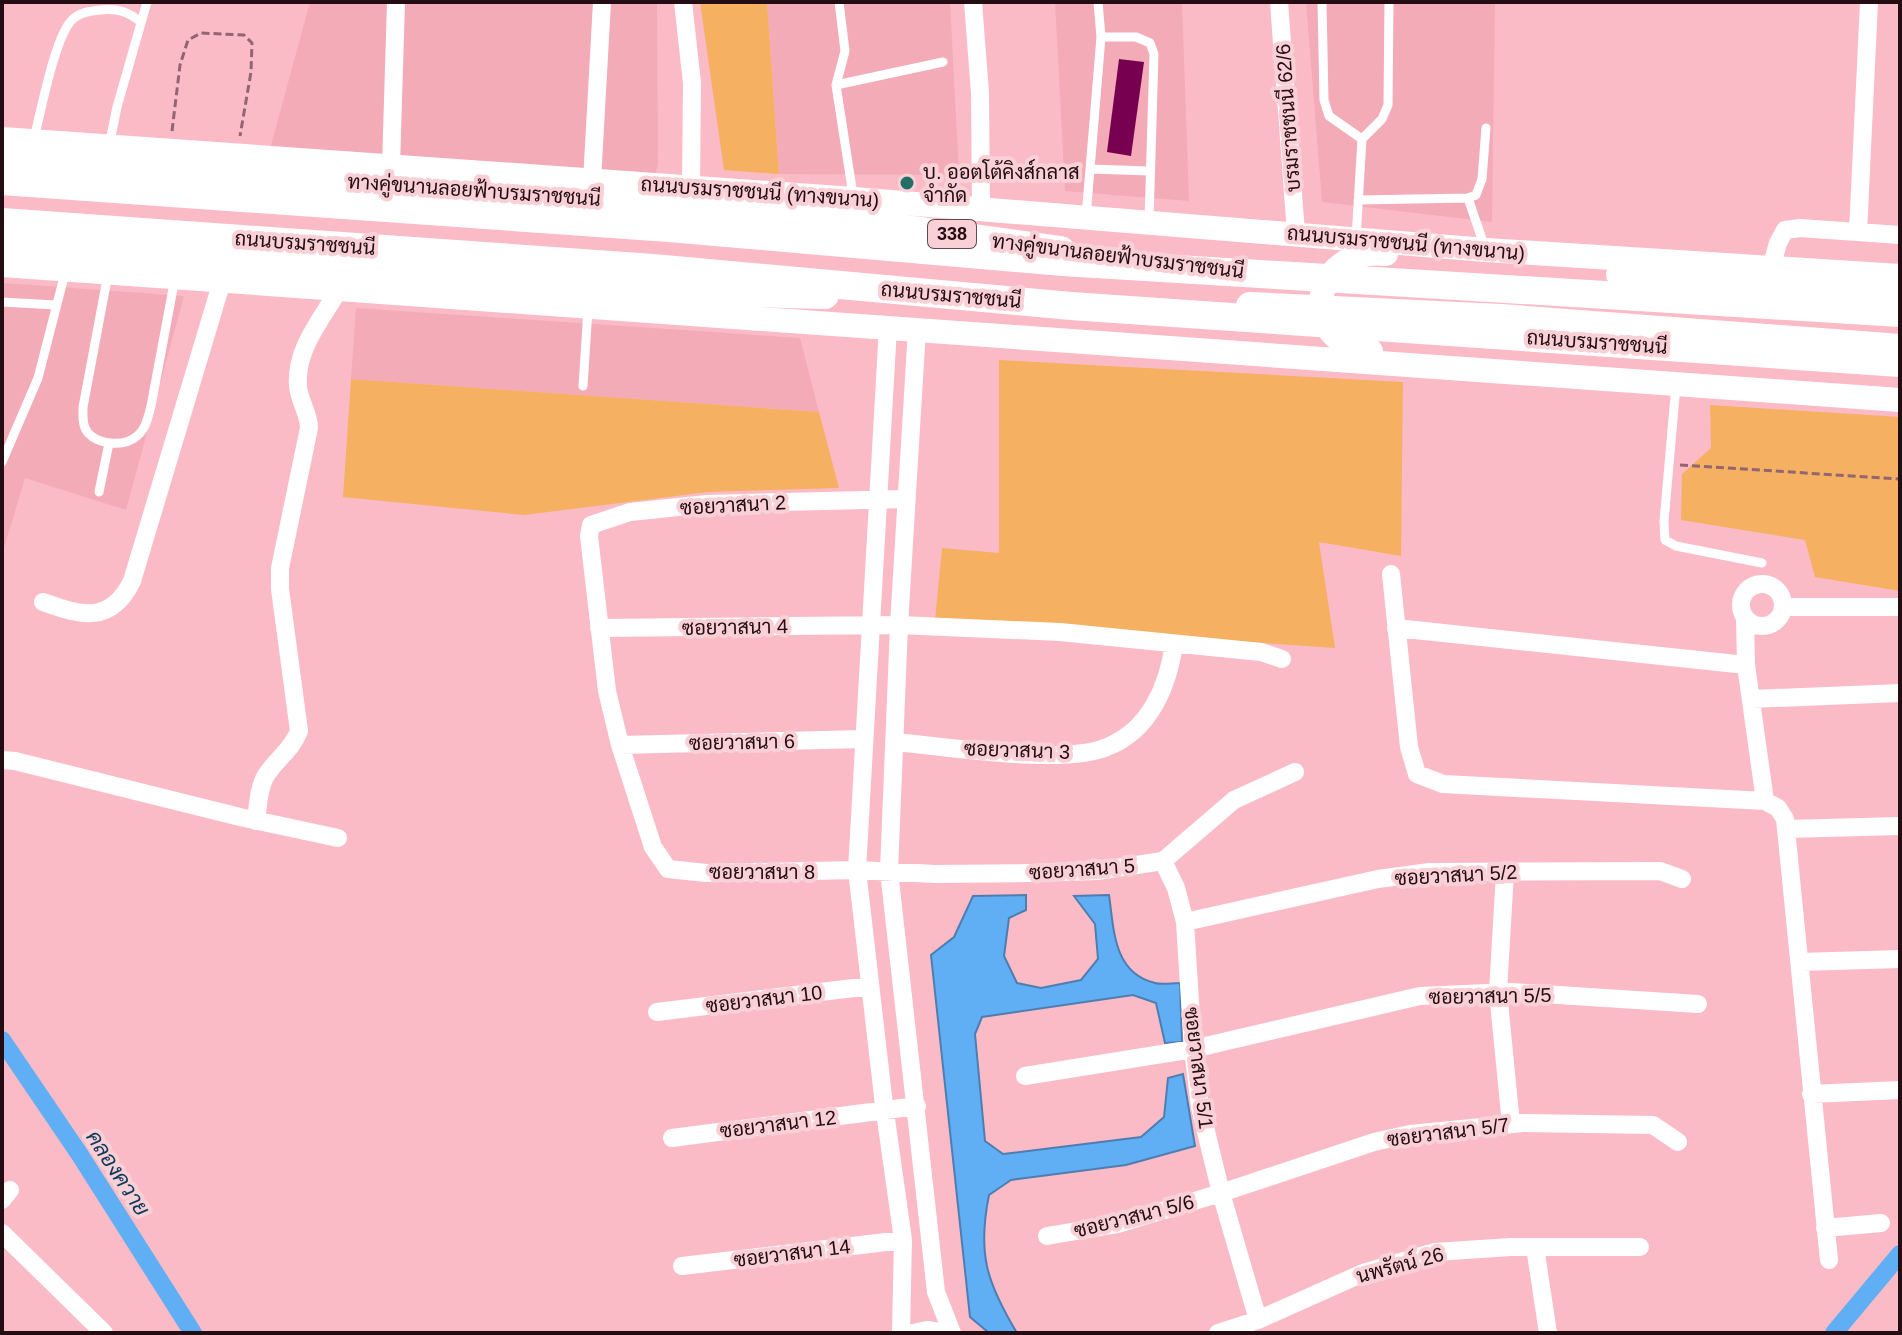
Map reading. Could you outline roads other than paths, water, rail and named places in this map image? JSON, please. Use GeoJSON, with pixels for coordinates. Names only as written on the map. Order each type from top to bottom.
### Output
{"type":"FeatureCollection","features":[{"type":"Feature","properties":{"kind":"main road","name":"ถนนบรมราชชนนี (ทางขนาน)"},"geometry":{"type":"LineString","coordinates":[[2,139],[981,208],[1486,250],[1900,276]]}},
{"type":"Feature","properties":{"kind":"main road","name":"ทางคู่ขนานลอยฟ้าบรมราชชนนี"},"geometry":{"type":"LineString","coordinates":[[2,157],[722,208],[1308,279],[1900,325]]}},
{"type":"Feature","properties":{"kind":"main road","name":"ถนนบรมราชชนนี"},"geometry":{"type":"LineString","coordinates":[[2,181],[669,228],[1063,262],[1900,313]]}},
{"type":"Feature","properties":{"kind":"main road","name":"ถนนบรมราชชนนี"},"geometry":{"type":"LineString","coordinates":[[2,222],[653,268],[1071,306],[1900,363]]}},
{"type":"Feature","properties":{"kind":"main road","name":"ทางคู่ขนานลอยฟ้าบรมราชชนนี"},"geometry":{"type":"LineString","coordinates":[[2,244],[700,293],[1307,307],[1501,318],[1900,348]]}},
{"type":"Feature","properties":{"kind":"main road"},"geometry":{"type":"LineString","coordinates":[[1900,295],[1549,270],[1377,253],[1357,254],[1344,261],[1324,287],[1321,305],[1331,335],[1343,345],[1359,350],[1900,383]]}},
{"type":"Feature","properties":{"kind":"main road"},"geometry":{"type":"LineString","coordinates":[[2,265],[1900,400]]}},
{"type":"Feature","properties":{"kind":"street"},"geometry":{"type":"LineString","coordinates":[[391,166],[396,2]]}},
{"type":"Feature","properties":{"kind":"street"},"geometry":{"type":"LineString","coordinates":[[592,181],[602,2]]}},
{"type":"Feature","properties":{"kind":"street"},"geometry":{"type":"LineString","coordinates":[[683,2],[692,83],[691,188]]}},
{"type":"Feature","properties":{"kind":"street"},"geometry":{"type":"LineString","coordinates":[[973,2],[980,93],[981,208]]}},
{"type":"Feature","properties":{"kind":"street","name":"บรมราชชนนี 62/6"},"geometry":{"type":"LineString","coordinates":[[1279,2],[1296,234]]}},
{"type":"Feature","properties":{"kind":"street"},"geometry":{"type":"LineString","coordinates":[[1858,232],[1869,2]]}},
{"type":"Feature","properties":{"kind":"street"},"geometry":{"type":"LineString","coordinates":[[1771,268],[1785,230],[1800,228],[1900,235]]}},
{"type":"Feature","properties":{"kind":"street"},"geometry":{"type":"LineString","coordinates":[[43,602],[71,612],[94,612],[113,608],[125,597],[222,281]]}},
{"type":"Feature","properties":{"kind":"street"},"geometry":{"type":"LineString","coordinates":[[256,821],[266,776],[296,741],[299,731],[280,589],[280,568],[309,428],[309,418],[298,387],[301,361],[310,336],[339,289]]}},
{"type":"Feature","properties":{"kind":"street"},"geometry":{"type":"LineString","coordinates":[[888,327],[857,870],[903,1240],[901,1333]]}},
{"type":"Feature","properties":{"kind":"street"},"geometry":{"type":"LineString","coordinates":[[913,1333],[927,1330],[949,1333],[936,1292],[889,871],[899,625],[917,329]]}},
{"type":"Feature","properties":{"kind":"street","name":"ซอยวาสนา 2"},"geometry":{"type":"LineString","coordinates":[[599,628],[589,536],[591,525],[630,512],[707,504],[906,499]]}},
{"type":"Feature","properties":{"kind":"street"},"geometry":{"type":"LineString","coordinates":[[1391,574],[1409,747],[1417,774],[1443,784],[1765,801],[1781,811],[1786,829],[1829,1260]]}},
{"type":"Feature","properties":{"kind":"street"},"geometry":{"type":"LineString","coordinates":[[1762,584],[1775,588],[1783,607],[1777,619],[1764,626],[1745,618],[1741,599],[1755,585],[1762,584]]}},
{"type":"Feature","properties":{"kind":"street"},"geometry":{"type":"LineString","coordinates":[[1783,607],[1900,607]]}},
{"type":"Feature","properties":{"kind":"street"},"geometry":{"type":"LineString","coordinates":[[1745,618],[1746,665],[1765,801]]}},
{"type":"Feature","properties":{"kind":"street","name":"ซอยวาสนา 4"},"geometry":{"type":"LineString","coordinates":[[599,628],[899,625],[1060,632],[1261,652],[1282,659]]}},
{"type":"Feature","properties":{"kind":"street"},"geometry":{"type":"LineString","coordinates":[[599,628],[607,691],[620,745]]}},
{"type":"Feature","properties":{"kind":"street"},"geometry":{"type":"LineString","coordinates":[[1396,628],[1746,665]]}},
{"type":"Feature","properties":{"kind":"street","name":"ซอยวาสนา 3"},"geometry":{"type":"LineString","coordinates":[[894,742],[1043,755],[1107,747],[1146,718],[1160,697],[1170,672],[1174,644]]}},
{"type":"Feature","properties":{"kind":"street"},"geometry":{"type":"LineString","coordinates":[[1751,699],[1900,693]]}},
{"type":"Feature","properties":{"kind":"street","name":"ซอยวาสนา 6"},"geometry":{"type":"LineString","coordinates":[[620,745],[864,739]]}},
{"type":"Feature","properties":{"kind":"street","name":"ซอยวาสนา 8"},"geometry":{"type":"LineString","coordinates":[[620,745],[653,847],[668,869],[706,873],[857,870]]}},
{"type":"Feature","properties":{"kind":"street"},"geometry":{"type":"LineString","coordinates":[[2,760],[338,838]]}},
{"type":"Feature","properties":{"kind":"street","name":"ซอยวาสนา 5"},"geometry":{"type":"LineString","coordinates":[[857,870],[935,874],[1044,873],[1097,871],[1163,861],[1234,800],[1295,772]]}},
{"type":"Feature","properties":{"kind":"street"},"geometry":{"type":"LineString","coordinates":[[1786,829],[1900,826]]}},
{"type":"Feature","properties":{"kind":"street","name":"ซอยวาสนา 5/1"},"geometry":{"type":"LineString","coordinates":[[1163,861],[1176,888],[1185,922],[1200,1107],[1258,1320]]}},
{"type":"Feature","properties":{"kind":"street","name":"ซอยวาสนา 5/2"},"geometry":{"type":"LineString","coordinates":[[1185,922],[1378,879],[1430,872],[1660,871],[1682,879]]}},
{"type":"Feature","properties":{"kind":"street"},"geometry":{"type":"LineString","coordinates":[[1505,872],[1498,992],[1511,1124]]}},
{"type":"Feature","properties":{"kind":"street"},"geometry":{"type":"LineString","coordinates":[[1800,962],[1900,959]]}},
{"type":"Feature","properties":{"kind":"street","name":"ซอยวาสนา 10"},"geometry":{"type":"LineString","coordinates":[[657,1012],[870,986]]}},
{"type":"Feature","properties":{"kind":"street","name":"ซอยวาสนา 5/5"},"geometry":{"type":"LineString","coordinates":[[1025,1076],[1193,1049],[1420,996],[1498,992],[1698,1004]]}},
{"type":"Feature","properties":{"kind":"street"},"geometry":{"type":"LineString","coordinates":[[1811,1094],[1900,1090]]}},
{"type":"Feature","properties":{"kind":"street","name":"ซอยวาสนา 12"},"geometry":{"type":"LineString","coordinates":[[672,1138],[917,1106]]}},
{"type":"Feature","properties":{"kind":"street","name":"ซอยวาสนา 5/7"},"geometry":{"type":"LineString","coordinates":[[1221,1193],[1374,1142],[1410,1134],[1511,1124],[1653,1125],[1678,1142]]}},
{"type":"Feature","properties":{"kind":"street","name":"ซอยวาสนา 5/6"},"geometry":{"type":"LineString","coordinates":[[1047,1236],[1118,1224],[1221,1193]]}},
{"type":"Feature","properties":{"kind":"street"},"geometry":{"type":"LineString","coordinates":[[1825,1228],[1881,1223]]}},
{"type":"Feature","properties":{"kind":"street"},"geometry":{"type":"LineString","coordinates":[[2,1233],[104,1333]]}},
{"type":"Feature","properties":{"kind":"street","name":"ซอยวาสนา 14"},"geometry":{"type":"LineString","coordinates":[[682,1266],[903,1240]]}},
{"type":"Feature","properties":{"kind":"street"},"geometry":{"type":"LineString","coordinates":[[1535,1247],[1548,1333]]}},
{"type":"Feature","properties":{"kind":"street","name":"นพรัตน์ 26"},"geometry":{"type":"LineString","coordinates":[[1218,1333],[1258,1320],[1363,1273],[1435,1252],[1535,1247],[1640,1247]]}},
{"type":"Feature","properties":{"kind":"lane"},"geometry":{"type":"LineString","coordinates":[[109,148],[117,107],[147,2]]}},
{"type":"Feature","properties":{"kind":"lane"},"geometry":{"type":"LineString","coordinates":[[839,2],[845,51],[836,85],[854,199]]}},
{"type":"Feature","properties":{"kind":"lane"},"geometry":{"type":"LineString","coordinates":[[1086,217],[1101,37],[1098,2]]}},
{"type":"Feature","properties":{"kind":"lane"},"geometry":{"type":"LineString","coordinates":[[1322,2],[1324,100],[1329,116],[1362,139]]}},
{"type":"Feature","properties":{"kind":"lane"},"geometry":{"type":"LineString","coordinates":[[1356,239],[1362,139],[1382,119],[1388,105],[1389,2]]}},
{"type":"Feature","properties":{"kind":"lane"},"geometry":{"type":"LineString","coordinates":[[33,142],[61,37],[72,19],[80,14],[116,9],[141,22]]}},
{"type":"Feature","properties":{"kind":"lane"},"geometry":{"type":"LineString","coordinates":[[1101,37],[1136,37],[1150,43],[1154,54],[1149,222]]}},
{"type":"Feature","properties":{"kind":"lane"},"geometry":{"type":"LineString","coordinates":[[836,85],[943,62]]}},
{"type":"Feature","properties":{"kind":"lane"},"geometry":{"type":"LineString","coordinates":[[1358,200],[1468,198],[1480,189],[1486,128]]}},
{"type":"Feature","properties":{"kind":"lane"},"geometry":{"type":"LineString","coordinates":[[1090,169],[1150,171]]}},
{"type":"Feature","properties":{"kind":"lane"},"geometry":{"type":"LineString","coordinates":[[1468,198],[1486,250]]}},
{"type":"Feature","properties":{"kind":"lane"},"geometry":{"type":"LineString","coordinates":[[2,462],[38,378],[66,269]]}},
{"type":"Feature","properties":{"kind":"lane"},"geometry":{"type":"LineString","coordinates":[[108,273],[83,407],[83,423],[88,433],[109,443],[136,438],[145,427],[175,278]]}},
{"type":"Feature","properties":{"kind":"lane"},"geometry":{"type":"LineString","coordinates":[[2,302],[56,305]]}},
{"type":"Feature","properties":{"kind":"lane"},"geometry":{"type":"LineString","coordinates":[[583,386],[588,306]]}},
{"type":"Feature","properties":{"kind":"lane"},"geometry":{"type":"LineString","coordinates":[[1676,385],[1665,540],[1676,546],[1762,563]]}},
{"type":"Feature","properties":{"kind":"lane"},"geometry":{"type":"LineString","coordinates":[[99,492],[109,443]]}},
{"type":"Feature","properties":{"kind":"water"},"geometry":{"type":"Polygon","coordinates":[[[1026,895],[1026,910],[1009,918],[1004,956],[1017,983],[1041,988],[1081,980],[1098,959],[1095,924],[1074,896],[1109,895],[1118,948],[1131,970],[1155,983],[1180,983],[1182,1042],[1165,1043],[1156,1003],[1133,995],[982,1017],[975,1034],[985,1141],[1003,1154],[1141,1137],[1164,1117],[1168,1078],[1183,1074],[1195,1146],[1126,1165],[1011,1180],[989,1195],[984,1234],[987,1267],[998,1299],[1017,1333],[989,1333],[970,1317],[931,955],[954,937],[973,896],[1026,895]]]}},
{"type":"Feature","properties":{"kind":"waterway","name":"คลองควาย"},"geometry":{"type":"LineString","coordinates":[[2,1040],[80,1155],[193,1333]]}},
{"type":"Feature","properties":{"kind":"waterway","name":"คลองควาย"},"geometry":{"type":"LineString","coordinates":[[1834,1333],[1900,1254]]}},
{"type":"Feature","properties":{"kind":"place","name":"บ. ออตโต้คิงส์กลาส จำกัด"},"geometry":{"type":"Point","coordinates":[907,183]}}]}
